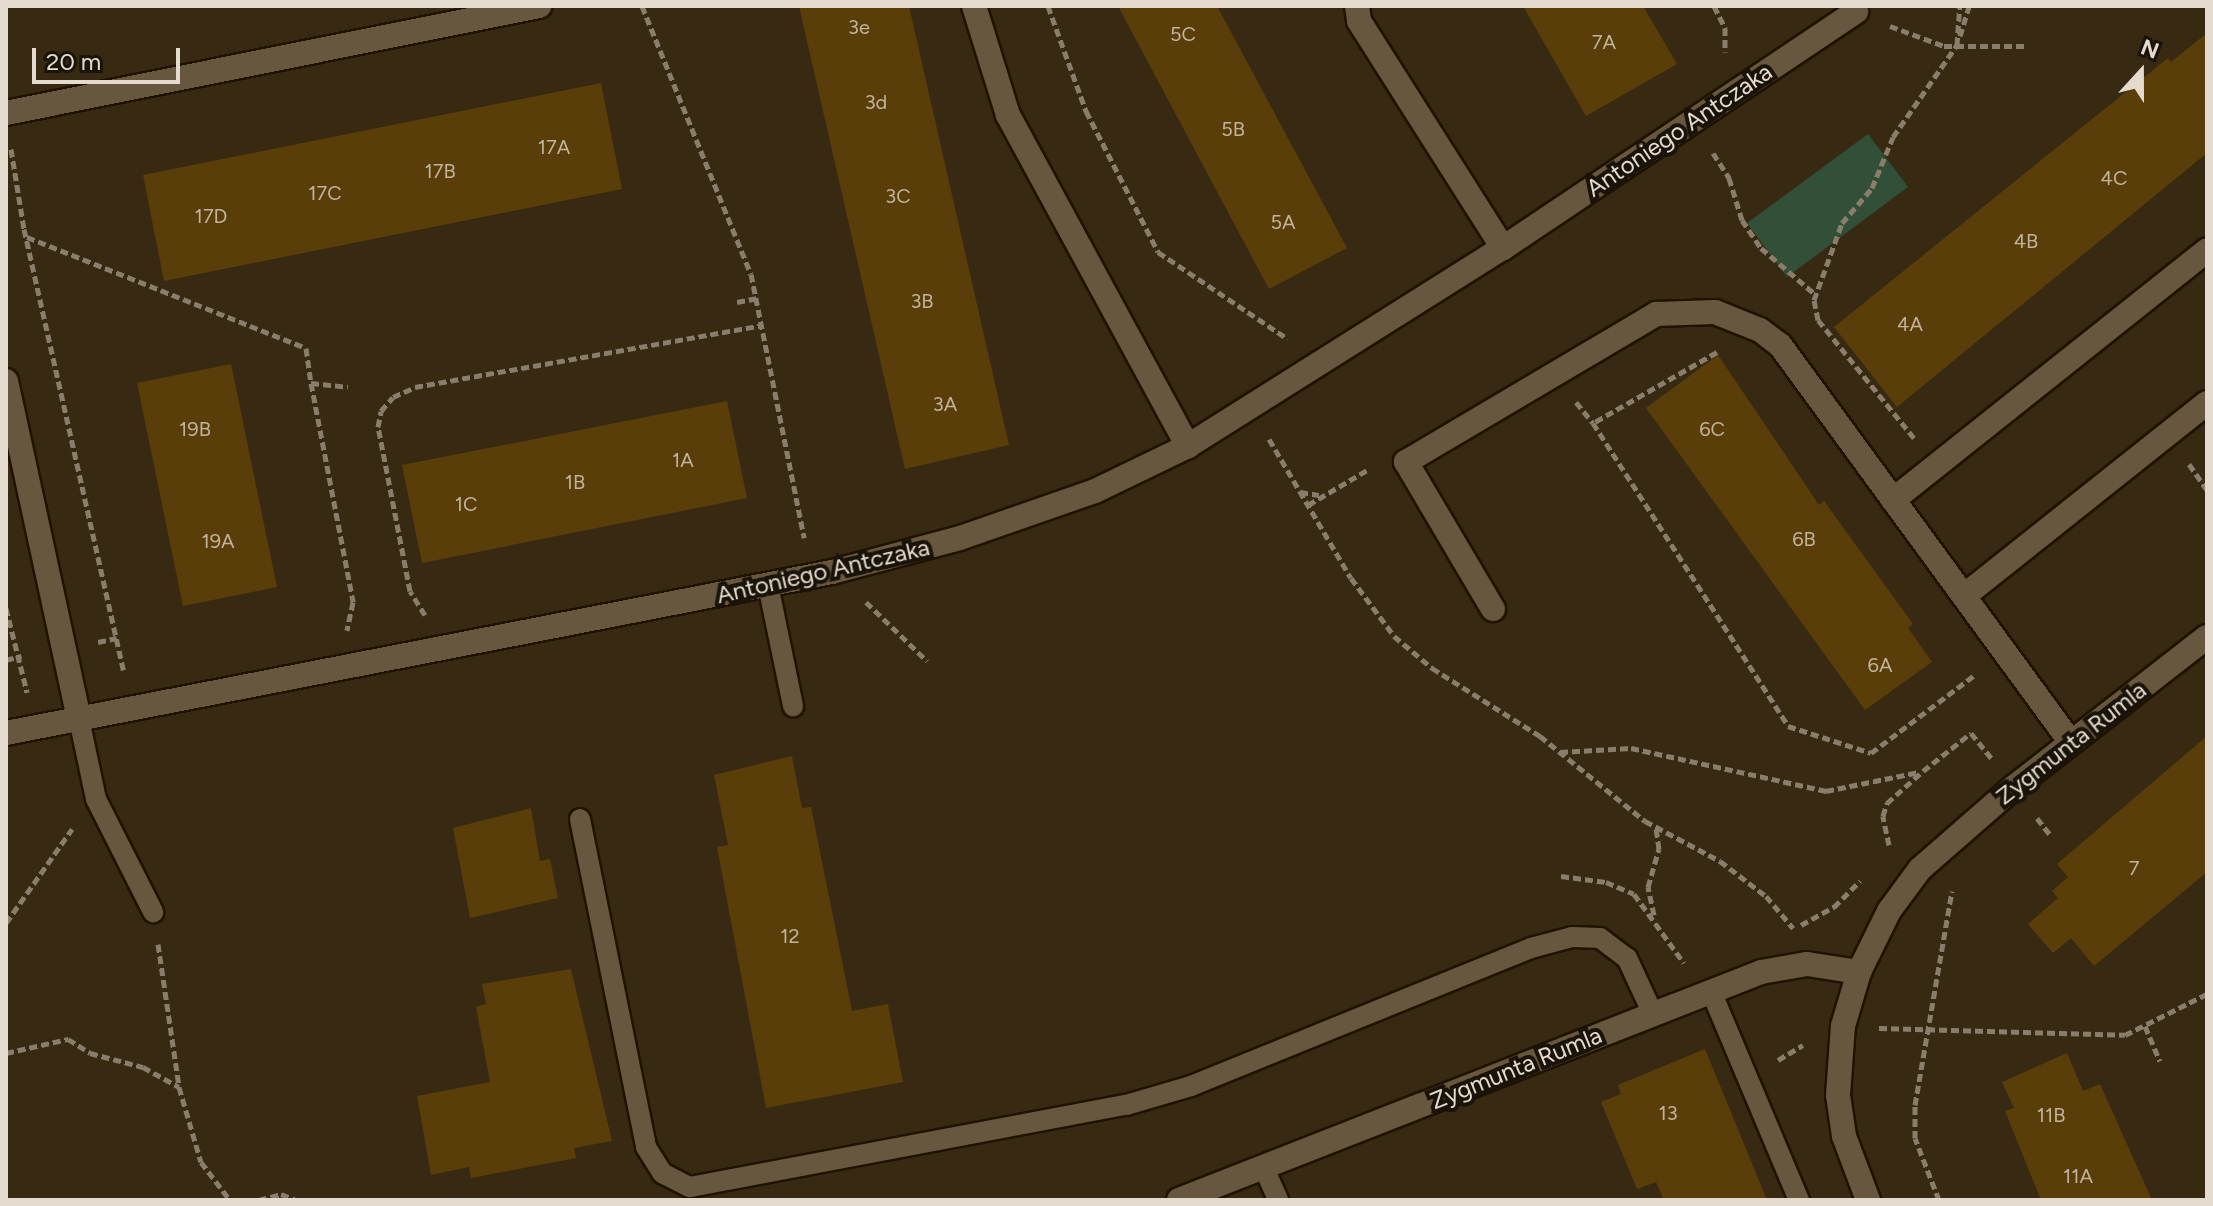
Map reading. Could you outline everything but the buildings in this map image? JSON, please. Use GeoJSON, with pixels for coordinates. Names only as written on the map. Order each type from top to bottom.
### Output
{"type":"FeatureCollection","features":[{"type":"Feature","properties":{"kind":"street"},"geometry":{"type":"LineString","coordinates":[[6,113],[539,6]]}},
{"type":"Feature","properties":{"kind":"street"},"geometry":{"type":"LineString","coordinates":[[974,6],[980,37],[1008,115],[1188,446]]}},
{"type":"Feature","properties":{"kind":"street"},"geometry":{"type":"LineString","coordinates":[[1357,6],[1359,21],[1503,248]]}},
{"type":"Feature","properties":{"kind":"street","name":"Antoniego Antczaka"},"geometry":{"type":"LineString","coordinates":[[6,733],[903,556],[1095,491],[1188,446],[1322,362],[1503,248],[1856,12]]}},
{"type":"Feature","properties":{"kind":"street"},"geometry":{"type":"LineString","coordinates":[[1893,500],[2207,250]]}},
{"type":"Feature","properties":{"kind":"street"},"geometry":{"type":"LineString","coordinates":[[1493,609],[1406,462],[1656,314],[1715,312],[1738,319],[1780,345],[2071,742]]}},
{"type":"Feature","properties":{"kind":"street"},"geometry":{"type":"LineString","coordinates":[[6,381],[79,719]]}},
{"type":"Feature","properties":{"kind":"street"},"geometry":{"type":"LineString","coordinates":[[1964,596],[2207,403]]}},
{"type":"Feature","properties":{"kind":"street","name":"Zygmunta Rumla"},"geometry":{"type":"LineString","coordinates":[[1868,1200],[1844,1136],[1838,1095],[1843,1026],[1859,972],[1889,911],[1920,869],[2014,787],[2207,637]]}},
{"type":"Feature","properties":{"kind":"street","name":"Zygmunta Rumla"},"geometry":{"type":"LineString","coordinates":[[1179,1200],[1761,972],[1807,964],[1859,972]]}},
{"type":"Feature","properties":{"kind":"lane"},"geometry":{"type":"LineString","coordinates":[[768,585],[793,706]]}},
{"type":"Feature","properties":{"kind":"lane"},"geometry":{"type":"LineString","coordinates":[[79,719],[96,799],[153,912]]}},
{"type":"Feature","properties":{"kind":"lane"},"geometry":{"type":"LineString","coordinates":[[580,819],[646,1147],[662,1173],[690,1187],[1126,1105],[1191,1086],[1531,948],[1572,937],[1600,938],[1614,945],[1627,958],[1653,1014]]}},
{"type":"Feature","properties":{"kind":"lane"},"geometry":{"type":"LineString","coordinates":[[1711,991],[1799,1200]]}},
{"type":"Feature","properties":{"kind":"lane"},"geometry":{"type":"LineString","coordinates":[[1264,1168],[1278,1200]]}},
{"type":"Feature","properties":{"kind":"path"},"geometry":{"type":"LineString","coordinates":[[642,6],[757,298],[806,546]]}},
{"type":"Feature","properties":{"kind":"path"},"geometry":{"type":"LineString","coordinates":[[1048,6],[1086,111],[1158,252],[1322,362]]}},
{"type":"Feature","properties":{"kind":"path"},"geometry":{"type":"LineString","coordinates":[[1957,45],[1960,6]]}},
{"type":"Feature","properties":{"kind":"path"},"geometry":{"type":"LineString","coordinates":[[1936,465],[1818,320],[1816,295],[1842,223],[1872,188],[1893,137],[1957,45],[1969,6]]}},
{"type":"Feature","properties":{"kind":"path"},"geometry":{"type":"LineString","coordinates":[[1856,12],[1944,46],[2024,46]]}},
{"type":"Feature","properties":{"kind":"path"},"geometry":{"type":"LineString","coordinates":[[1693,121],[1729,178],[1742,220],[1761,248],[1816,295]]}},
{"type":"Feature","properties":{"kind":"path"},"geometry":{"type":"LineString","coordinates":[[11,145],[26,237],[132,709]]}},
{"type":"Feature","properties":{"kind":"path"},"geometry":{"type":"LineString","coordinates":[[26,237],[306,348],[353,602],[347,631]]}},
{"type":"Feature","properties":{"kind":"path"},"geometry":{"type":"LineString","coordinates":[[737,302],[757,298]]}},
{"type":"Feature","properties":{"kind":"path"},"geometry":{"type":"LineString","coordinates":[[425,616],[410,591],[378,427],[381,411],[393,397],[415,387],[763,325]]}},
{"type":"Feature","properties":{"kind":"path"},"geometry":{"type":"LineString","coordinates":[[1724,348],[1593,423],[1788,726],[1871,753],[2005,652]]}},
{"type":"Feature","properties":{"kind":"path"},"geometry":{"type":"LineString","coordinates":[[311,383],[348,387]]}},
{"type":"Feature","properties":{"kind":"path"},"geometry":{"type":"LineString","coordinates":[[1282,461],[1394,636],[1559,752],[1656,826],[1720,861],[1766,896],[1793,928]]}},
{"type":"Feature","properties":{"kind":"path"},"geometry":{"type":"LineString","coordinates":[[1308,505],[1367,469],[1406,462]]}},
{"type":"Feature","properties":{"kind":"path"},"geometry":{"type":"LineString","coordinates":[[1300,492],[1320,495]]}},
{"type":"Feature","properties":{"kind":"path"},"geometry":{"type":"LineString","coordinates":[[6,608],[36,727]]}},
{"type":"Feature","properties":{"kind":"path"},"geometry":{"type":"LineString","coordinates":[[894,627],[927,661]]}},
{"type":"Feature","properties":{"kind":"path"},"geometry":{"type":"LineString","coordinates":[[1880,857],[1889,846],[1883,816],[1887,803],[1971,733],[2051,836]]}},
{"type":"Feature","properties":{"kind":"path"},"geometry":{"type":"LineString","coordinates":[[1559,752],[1631,748],[1826,791],[1923,771]]}},
{"type":"Feature","properties":{"kind":"path"},"geometry":{"type":"LineString","coordinates":[[6,923],[96,799]]}},
{"type":"Feature","properties":{"kind":"path"},"geometry":{"type":"LineString","coordinates":[[1654,916],[1648,887],[1659,849],[1656,826]]}},
{"type":"Feature","properties":{"kind":"path"},"geometry":{"type":"LineString","coordinates":[[1780,932],[1834,907],[1870,869]]}},
{"type":"Feature","properties":{"kind":"path"},"geometry":{"type":"LineString","coordinates":[[1561,876],[1606,882],[1634,894],[1654,916],[1687,967]]}},
{"type":"Feature","properties":{"kind":"path"},"geometry":{"type":"LineString","coordinates":[[1939,1200],[1915,1138],[1929,1030],[1954,882]]}},
{"type":"Feature","properties":{"kind":"path"},"geometry":{"type":"LineString","coordinates":[[153,912],[179,1087],[201,1162],[230,1200]]}},
{"type":"Feature","properties":{"kind":"path"},"geometry":{"type":"LineString","coordinates":[[1640,985],[1700,962]]}},
{"type":"Feature","properties":{"kind":"path"},"geometry":{"type":"LineString","coordinates":[[1877,1028],[2125,1035],[2207,994]]}},
{"type":"Feature","properties":{"kind":"path"},"geometry":{"type":"LineString","coordinates":[[2145,1026],[2160,1061]]}},
{"type":"Feature","properties":{"kind":"path"},"geometry":{"type":"LineString","coordinates":[[1748,1078],[1805,1044],[1807,1034]]}},
{"type":"Feature","properties":{"kind":"path"},"geometry":{"type":"LineString","coordinates":[[6,1053],[68,1039],[179,1087]]}},
{"type":"Feature","properties":{"kind":"path"},"geometry":{"type":"LineString","coordinates":[[259,1200],[281,1194],[296,1200]]}},
{"type":"Feature","properties":{"kind":"green space"},"geometry":{"type":"Polygon","coordinates":[[[1868,134],[1908,187],[1787,277],[1747,223],[1868,134]]]}}]}
